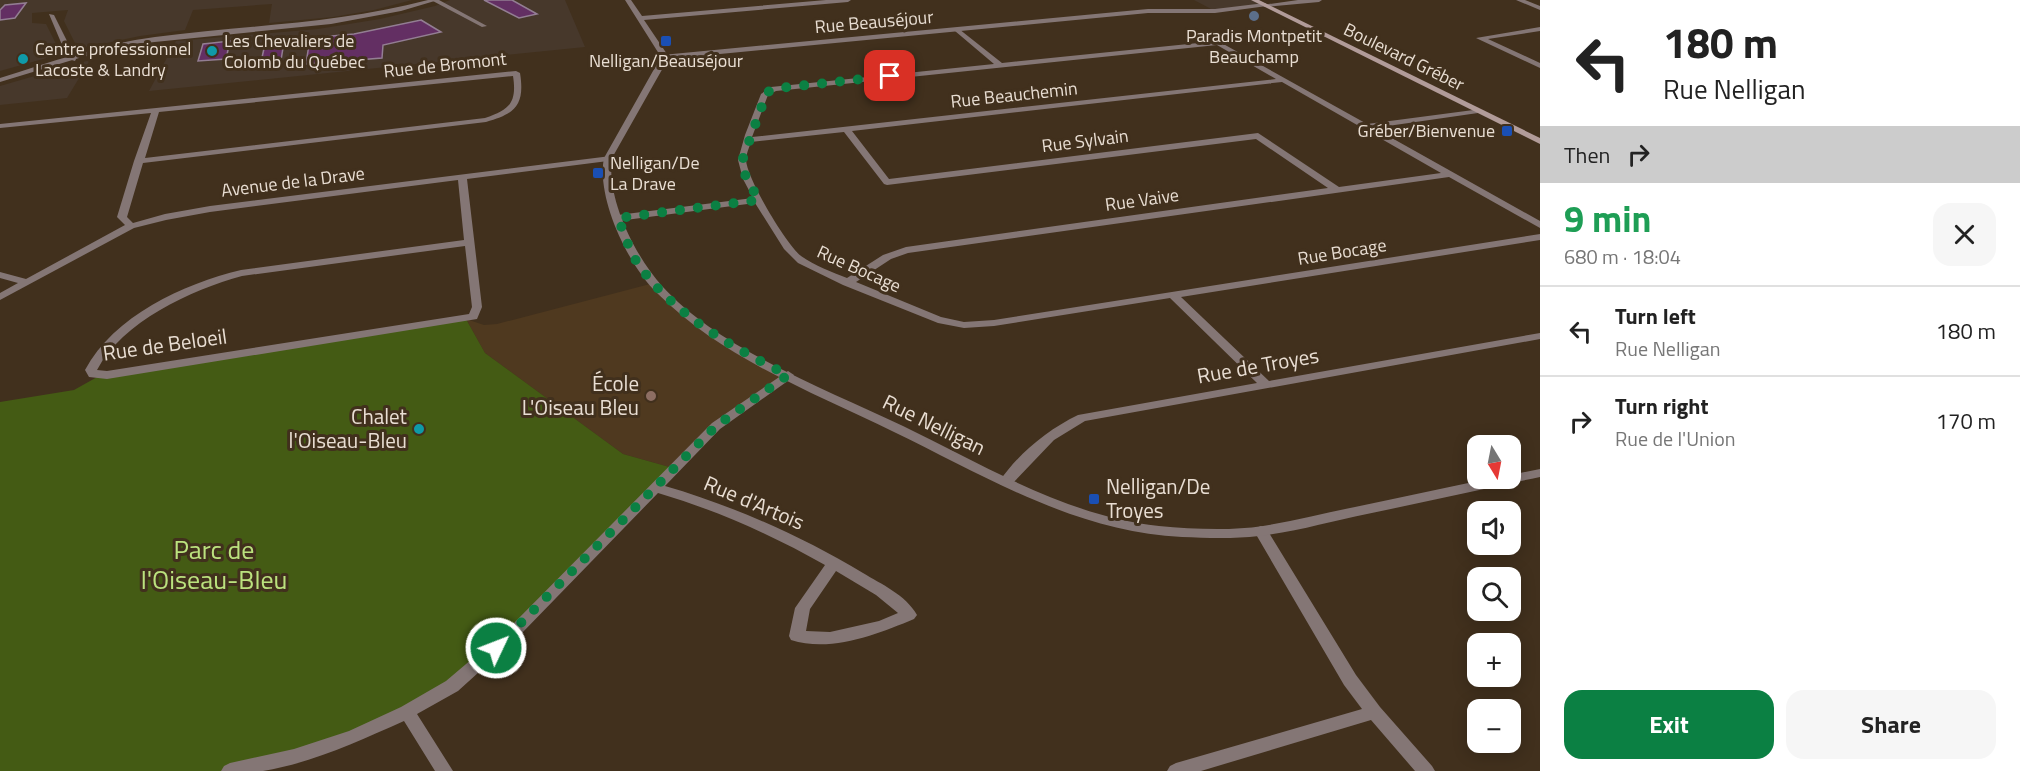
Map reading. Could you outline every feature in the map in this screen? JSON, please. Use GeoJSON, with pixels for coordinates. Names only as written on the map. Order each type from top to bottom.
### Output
{"type":"FeatureCollection","features":[{"type":"Feature","properties":{"kind":"main road","name":"Boulevard Gréber"},"geometry":{"type":"LineString","coordinates":[[1254,0],[1540,141]]}},
{"type":"Feature","properties":{"kind":"street"},"geometry":{"type":"LineString","coordinates":[[0,80],[72,59],[153,40],[363,18],[434,0],[484,26]]}},
{"type":"Feature","properties":{"kind":"street"},"geometry":{"type":"LineString","coordinates":[[608,159],[665,57],[628,0]]}},
{"type":"Feature","properties":{"kind":"street"},"geometry":{"type":"LineString","coordinates":[[640,18],[848,0]]}},
{"type":"Feature","properties":{"kind":"street","name":"Rue Beauséjour"},"geometry":{"type":"LineString","coordinates":[[665,57],[1148,11],[1215,11],[1319,0]]}},
{"type":"Feature","properties":{"kind":"street"},"geometry":{"type":"LineString","coordinates":[[1519,0],[1540,8]]}},
{"type":"Feature","properties":{"kind":"street"},"geometry":{"type":"LineString","coordinates":[[51,15],[72,59]]}},
{"type":"Feature","properties":{"kind":"street"},"geometry":{"type":"LineString","coordinates":[[1540,29],[1480,38],[1483,42],[1540,66]]}},
{"type":"Feature","properties":{"kind":"street"},"geometry":{"type":"LineString","coordinates":[[957,30],[1000,65]]}},
{"type":"Feature","properties":{"kind":"street","name":"Rue Bocage"},"geometry":{"type":"LineString","coordinates":[[1284,80],[1218,43],[774,89],[765,94],[748,140],[742,167],[786,245],[798,258],[847,283],[938,320],[964,325],[994,323],[1540,237]]}},
{"type":"Feature","properties":{"kind":"street","name":"Rue de Bromont"},"geometry":{"type":"LineString","coordinates":[[0,126],[155,112],[516,73],[518,97],[509,110],[486,120],[138,161]]}},
{"type":"Feature","properties":{"kind":"street"},"geometry":{"type":"LineString","coordinates":[[1284,80],[1540,225]]}},
{"type":"Feature","properties":{"kind":"street","name":"Rue Beauchemin"},"geometry":{"type":"LineString","coordinates":[[748,140],[1284,80]]}},
{"type":"Feature","properties":{"kind":"street"},"geometry":{"type":"LineString","coordinates":[[1366,126],[1478,111]]}},
{"type":"Feature","properties":{"kind":"street"},"geometry":{"type":"LineString","coordinates":[[131,226],[122,217],[155,112]]}},
{"type":"Feature","properties":{"kind":"street","name":"Rue Sylvain"},"geometry":{"type":"LineString","coordinates":[[846,129],[887,182],[1258,136],[1337,190]]}},
{"type":"Feature","properties":{"kind":"street","name":"Avenue de la Drave"},"geometry":{"type":"LineString","coordinates":[[0,297],[131,226],[190,212],[608,159]]}},
{"type":"Feature","properties":{"kind":"street","name":"Rue Nelligan"},"geometry":{"type":"LineString","coordinates":[[608,159],[606,174],[618,218],[637,262],[671,300],[722,340],[1006,482],[1064,507],[1126,525],[1198,532],[1261,531],[1540,473]]}},
{"type":"Feature","properties":{"kind":"street","name":"Rue Vaive"},"geometry":{"type":"LineString","coordinates":[[847,283],[887,256],[906,250],[1451,174]]}},
{"type":"Feature","properties":{"kind":"street","name":"Rue de Beloeil"},"geometry":{"type":"LineString","coordinates":[[462,177],[470,242],[477,307],[477,312],[473,317],[466,320],[107,375],[93,374],[91,370],[100,352],[120,334],[176,296],[215,279],[241,273],[470,242]]}},
{"type":"Feature","properties":{"kind":"street"},"geometry":{"type":"LineString","coordinates":[[618,218],[759,200]]}},
{"type":"Feature","properties":{"kind":"street"},"geometry":{"type":"LineString","coordinates":[[0,275],[26,282]]}},
{"type":"Feature","properties":{"kind":"street"},"geometry":{"type":"LineString","coordinates":[[1173,295],[1266,385]]}},
{"type":"Feature","properties":{"kind":"street","name":"Rue de Troyes"},"geometry":{"type":"LineString","coordinates":[[1006,482],[1049,436],[1066,424],[1082,418],[1540,336]]}},
{"type":"Feature","properties":{"kind":"street"},"geometry":{"type":"LineString","coordinates":[[230,771],[323,747],[380,726],[452,686],[517,629],[716,426],[788,375]]}},
{"type":"Feature","properties":{"kind":"street","name":"Rue d'Artois"},"geometry":{"type":"LineString","coordinates":[[656,488],[784,537],[834,563],[894,598],[909,615],[882,626],[830,638],[797,636],[803,608],[834,563]]}},
{"type":"Feature","properties":{"kind":"street"},"geometry":{"type":"LineString","coordinates":[[1261,531],[1350,680],[1374,712],[1426,771]]}},
{"type":"Feature","properties":{"kind":"street"},"geometry":{"type":"LineString","coordinates":[[407,712],[444,771]]}},
{"type":"Feature","properties":{"kind":"street"},"geometry":{"type":"LineString","coordinates":[[1176,771],[1374,712]]}},
{"type":"Feature","properties":{"kind":"shaded area"},"geometry":{"type":"Polygon","coordinates":[[[0,0],[412,0],[333,17],[269,23],[272,4],[193,10],[185,30],[140,36],[78,49],[64,21],[68,10],[32,13],[32,23],[46,24],[61,54],[0,71],[0,0]]]}},
{"type":"Feature","properties":{"kind":"shaded area"},"geometry":{"type":"Polygon","coordinates":[[[450,0],[565,0],[585,47],[149,91],[176,41],[318,29],[380,19],[435,6],[450,0]]]}},
{"type":"Feature","properties":{"kind":"shaded area"},"geometry":{"type":"Polygon","coordinates":[[[1194,0],[1254,0],[1265,5],[1215,11],[1194,0]]]}},
{"type":"Feature","properties":{"kind":"shaded area"},"geometry":{"type":"Polygon","coordinates":[[[90,60],[67,98],[0,105],[0,86],[90,60]]]}},
{"type":"Feature","properties":{"kind":"shaded area","name":"École L'Oiseau Bleu"},"geometry":{"type":"Polygon","coordinates":[[[654,283],[722,340],[788,375],[729,416],[673,468],[623,454],[485,353],[466,319],[484,325],[497,324],[654,283]]]}},
{"type":"Feature","properties":{"kind":"green space","name":"Parc de l'Oiseau-Bleu"},"geometry":{"type":"Polygon","coordinates":[[[466,319],[485,353],[623,454],[673,468],[475,668],[380,726],[230,771],[0,771],[0,402],[74,390],[99,376],[466,319]]]}},
{"type":"Feature","properties":{"kind":"building"},"geometry":{"type":"Polygon","coordinates":[[[484,0],[512,0],[537,14],[519,18],[484,0]]]}},
{"type":"Feature","properties":{"kind":"building"},"geometry":{"type":"Polygon","coordinates":[[[26,3],[15,18],[0,20],[0,10],[5,5],[26,3]]]}},
{"type":"Feature","properties":{"kind":"building"},"geometry":{"type":"Polygon","coordinates":[[[421,20],[441,32],[383,45],[382,58],[306,64],[310,38],[354,34],[421,20]]]}},
{"type":"Feature","properties":{"kind":"building","name":"Les Chevaliers de Colomb du Québec"},"geometry":{"type":"Polygon","coordinates":[[[230,41],[226,59],[198,61],[203,44],[230,41]]]}},
{"type":"Feature","properties":{"kind":"building"},"geometry":{"type":"Polygon","coordinates":[[[284,42],[281,60],[261,62],[265,44],[284,42]]]}},
{"type":"Feature","properties":{"kind":"place","name":"Paradis Montpetit Beauchamp"},"geometry":{"type":"Point","coordinates":[1254,16]}},
{"type":"Feature","properties":{"kind":"place","name":"Nelligan/Beauséjour"},"geometry":{"type":"Point","coordinates":[666,41]}},
{"type":"Feature","properties":{"kind":"place","name":"Les Chevaliers de Colomb du Québec"},"geometry":{"type":"Point","coordinates":[212,51]}},
{"type":"Feature","properties":{"kind":"place","name":"Centre professionnel Lacoste & Landry"},"geometry":{"type":"Point","coordinates":[23,59]}},
{"type":"Feature","properties":{"kind":"place","name":"Gréber/Bienvenue"},"geometry":{"type":"Point","coordinates":[1507,131]}},
{"type":"Feature","properties":{"kind":"place","name":"Nelligan/De La Drave"},"geometry":{"type":"Point","coordinates":[598,173]}},
{"type":"Feature","properties":{"kind":"place","name":"École L'Oiseau Bleu"},"geometry":{"type":"Point","coordinates":[651,396]}},
{"type":"Feature","properties":{"kind":"place","name":"Chalet l'Oiseau-Bleu"},"geometry":{"type":"Point","coordinates":[419,429]}},
{"type":"Feature","properties":{"kind":"place","name":"Nelligan/De Troyes"},"geometry":{"type":"Point","coordinates":[1094,499]}},
{"type":"Feature","properties":{"kind":"route"},"geometry":{"type":"LineString","coordinates":[[496,648],[716,426],[788,375],[722,340],[671,300],[637,262],[618,218],[759,200],[746,178],[742,161],[767,92],[780,88],[890,76]]}}]}
